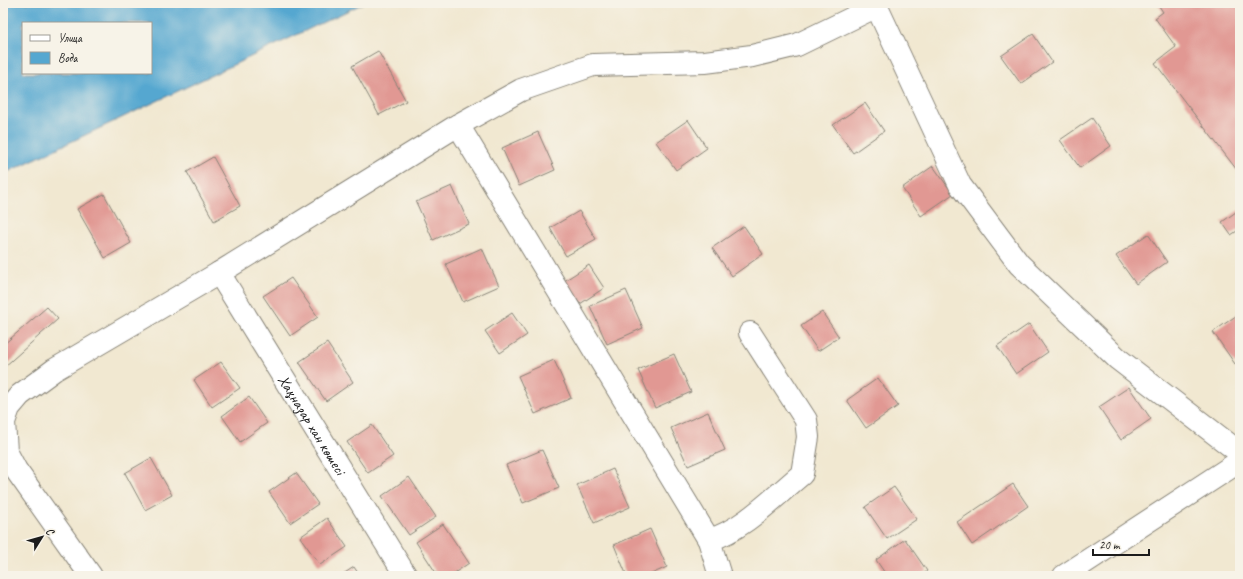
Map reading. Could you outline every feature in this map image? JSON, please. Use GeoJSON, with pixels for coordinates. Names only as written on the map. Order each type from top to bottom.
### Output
{"type":"FeatureCollection","features":[{"type":"Feature","properties":{"kind":"street"},"geometry":{"type":"LineString","coordinates":[[91,576],[10,471],[6,451],[4,422],[9,408],[20,395],[54,370],[220,273],[458,125],[521,90],[593,65],[705,62],[752,56],[797,45],[876,5],[960,185],[1019,264],[1118,359],[1240,453]]}},
{"type":"Feature","properties":{"kind":"street"},"geometry":{"type":"LineString","coordinates":[[458,125],[708,540],[720,576]]}},
{"type":"Feature","properties":{"kind":"street","name":"Хақназар хан көшесі"},"geometry":{"type":"LineString","coordinates":[[220,273],[406,576]]}},
{"type":"Feature","properties":{"kind":"street"},"geometry":{"type":"LineString","coordinates":[[708,540],[722,536],[740,525],[802,474],[808,437],[806,420],[750,333]]}},
{"type":"Feature","properties":{"kind":"street"},"geometry":{"type":"LineString","coordinates":[[1064,576],[1240,461]]}},
{"type":"Feature","properties":{"kind":"water"},"geometry":{"type":"Polygon","coordinates":[[[3,3],[364,3],[3,174],[3,3]]]}},
{"type":"Feature","properties":{"kind":"building"},"geometry":{"type":"Polygon","coordinates":[[[1157,3],[1240,3],[1240,174],[1155,63],[1176,47],[1155,18],[1163,12],[1157,3]]]}},
{"type":"Feature","properties":{"kind":"building"},"geometry":{"type":"Polygon","coordinates":[[[1033,34],[1052,62],[1021,84],[1001,56],[1033,34]]]}},
{"type":"Feature","properties":{"kind":"building"},"geometry":{"type":"Polygon","coordinates":[[[378,51],[406,101],[379,115],[352,66],[378,51]]]}},
{"type":"Feature","properties":{"kind":"building"},"geometry":{"type":"Polygon","coordinates":[[[865,103],[884,131],[853,153],[833,125],[865,103]]]}},
{"type":"Feature","properties":{"kind":"building"},"geometry":{"type":"Polygon","coordinates":[[[1092,118],[1111,146],[1080,168],[1060,140],[1092,118]]]}},
{"type":"Feature","properties":{"kind":"building"},"geometry":{"type":"Polygon","coordinates":[[[688,120],[707,148],[676,170],[656,142],[688,120]]]}},
{"type":"Feature","properties":{"kind":"building"},"geometry":{"type":"Polygon","coordinates":[[[538,132],[555,170],[519,186],[502,148],[538,132]]]}},
{"type":"Feature","properties":{"kind":"building"},"geometry":{"type":"Polygon","coordinates":[[[213,157],[240,206],[214,221],[187,172],[213,157]]]}},
{"type":"Feature","properties":{"kind":"building"},"geometry":{"type":"Polygon","coordinates":[[[933,166],[953,194],[921,216],[902,188],[933,166]]]}},
{"type":"Feature","properties":{"kind":"building"},"geometry":{"type":"Polygon","coordinates":[[[452,186],[469,224],[433,240],[416,202],[452,186]]]}},
{"type":"Feature","properties":{"kind":"building"},"geometry":{"type":"Polygon","coordinates":[[[104,194],[131,243],[105,258],[77,209],[104,194]]]}},
{"type":"Feature","properties":{"kind":"building"},"geometry":{"type":"Polygon","coordinates":[[[1240,209],[1240,229],[1231,235],[1222,222],[1240,209]]]}},
{"type":"Feature","properties":{"kind":"building"},"geometry":{"type":"Polygon","coordinates":[[[579,211],[596,239],[566,256],[550,228],[579,211]]]}},
{"type":"Feature","properties":{"kind":"building"},"geometry":{"type":"Polygon","coordinates":[[[744,226],[763,254],[732,276],[712,248],[744,226]]]}},
{"type":"Feature","properties":{"kind":"building"},"geometry":{"type":"Polygon","coordinates":[[[1148,234],[1167,262],[1136,284],[1116,256],[1148,234]]]}},
{"type":"Feature","properties":{"kind":"building"},"geometry":{"type":"Polygon","coordinates":[[[482,248],[499,286],[463,302],[446,264],[482,248]]]}},
{"type":"Feature","properties":{"kind":"building"},"geometry":{"type":"Polygon","coordinates":[[[589,265],[604,288],[580,304],[564,281],[589,265]]]}},
{"type":"Feature","properties":{"kind":"building"},"geometry":{"type":"Polygon","coordinates":[[[291,278],[318,317],[290,336],[263,296],[291,278]]]}},
{"type":"Feature","properties":{"kind":"building"},"geometry":{"type":"Polygon","coordinates":[[[626,290],[643,328],[607,344],[590,306],[626,290]]]}},
{"type":"Feature","properties":{"kind":"building"},"geometry":{"type":"Polygon","coordinates":[[[47,307],[58,319],[3,368],[3,345],[47,307]]]}},
{"type":"Feature","properties":{"kind":"building"},"geometry":{"type":"Polygon","coordinates":[[[822,312],[839,337],[818,351],[801,326],[822,312]]]}},
{"type":"Feature","properties":{"kind":"building"},"geometry":{"type":"Polygon","coordinates":[[[512,313],[527,335],[500,353],[485,331],[512,313]]]}},
{"type":"Feature","properties":{"kind":"building"},"geometry":{"type":"Polygon","coordinates":[[[1240,313],[1240,361],[1235,364],[1213,332],[1240,313]]]}},
{"type":"Feature","properties":{"kind":"building"},"geometry":{"type":"Polygon","coordinates":[[[1029,324],[1048,352],[1016,374],[997,346],[1029,324]]]}},
{"type":"Feature","properties":{"kind":"building"},"geometry":{"type":"Polygon","coordinates":[[[327,343],[353,382],[326,401],[299,362],[327,343]]]}},
{"type":"Feature","properties":{"kind":"building"},"geometry":{"type":"Polygon","coordinates":[[[674,354],[691,392],[655,408],[638,370],[674,354]]]}},
{"type":"Feature","properties":{"kind":"building"},"geometry":{"type":"Polygon","coordinates":[[[554,360],[571,398],[535,414],[518,376],[554,360]]]}},
{"type":"Feature","properties":{"kind":"building"},"geometry":{"type":"Polygon","coordinates":[[[221,362],[240,388],[212,407],[194,380],[221,362]]]}},
{"type":"Feature","properties":{"kind":"building"},"geometry":{"type":"Polygon","coordinates":[[[878,378],[898,406],[866,428],[847,400],[878,378]]]}},
{"type":"Feature","properties":{"kind":"building"},"geometry":{"type":"Polygon","coordinates":[[[1129,387],[1151,419],[1121,440],[1099,407],[1129,387]]]}},
{"type":"Feature","properties":{"kind":"building"},"geometry":{"type":"Polygon","coordinates":[[[249,397],[267,423],[240,442],[222,416],[249,397]]]}},
{"type":"Feature","properties":{"kind":"building"},"geometry":{"type":"Polygon","coordinates":[[[708,412],[725,450],[688,466],[671,428],[708,412]]]}},
{"type":"Feature","properties":{"kind":"building"},"geometry":{"type":"Polygon","coordinates":[[[372,425],[393,456],[368,473],[347,442],[372,425]]]}},
{"type":"Feature","properties":{"kind":"building"},"geometry":{"type":"Polygon","coordinates":[[[542,450],[559,488],[523,503],[506,465],[542,450]]]}},
{"type":"Feature","properties":{"kind":"building"},"geometry":{"type":"Polygon","coordinates":[[[151,458],[172,495],[145,510],[125,473],[151,458]]]}},
{"type":"Feature","properties":{"kind":"building"},"geometry":{"type":"Polygon","coordinates":[[[613,469],[630,507],[594,523],[577,485],[613,469]]]}},
{"type":"Feature","properties":{"kind":"building"},"geometry":{"type":"Polygon","coordinates":[[[296,473],[318,504],[290,523],[269,492],[296,473]]]}},
{"type":"Feature","properties":{"kind":"building"},"geometry":{"type":"Polygon","coordinates":[[[409,477],[436,517],[409,535],[382,496],[409,477]]]}},
{"type":"Feature","properties":{"kind":"building"},"geometry":{"type":"Polygon","coordinates":[[[1013,484],[1028,506],[972,545],[957,522],[1013,484]]]}},
{"type":"Feature","properties":{"kind":"building"},"geometry":{"type":"Polygon","coordinates":[[[894,487],[917,519],[887,539],[865,507],[894,487]]]}},
{"type":"Feature","properties":{"kind":"building"},"geometry":{"type":"Polygon","coordinates":[[[327,518],[347,547],[320,565],[300,537],[327,518]]]}},
{"type":"Feature","properties":{"kind":"building"},"geometry":{"type":"Polygon","coordinates":[[[443,524],[469,563],[450,576],[438,576],[416,542],[443,524]]]}},
{"type":"Feature","properties":{"kind":"building"},"geometry":{"type":"Polygon","coordinates":[[[650,529],[667,567],[647,576],[627,576],[614,545],[650,529]]]}},
{"type":"Feature","properties":{"kind":"building"},"geometry":{"type":"Polygon","coordinates":[[[905,539],[927,571],[921,576],[887,576],[876,560],[905,539]]]}},
{"type":"Feature","properties":{"kind":"building"},"geometry":{"type":"Polygon","coordinates":[[[354,567],[360,576],[340,576],[354,567]]]}}]}
